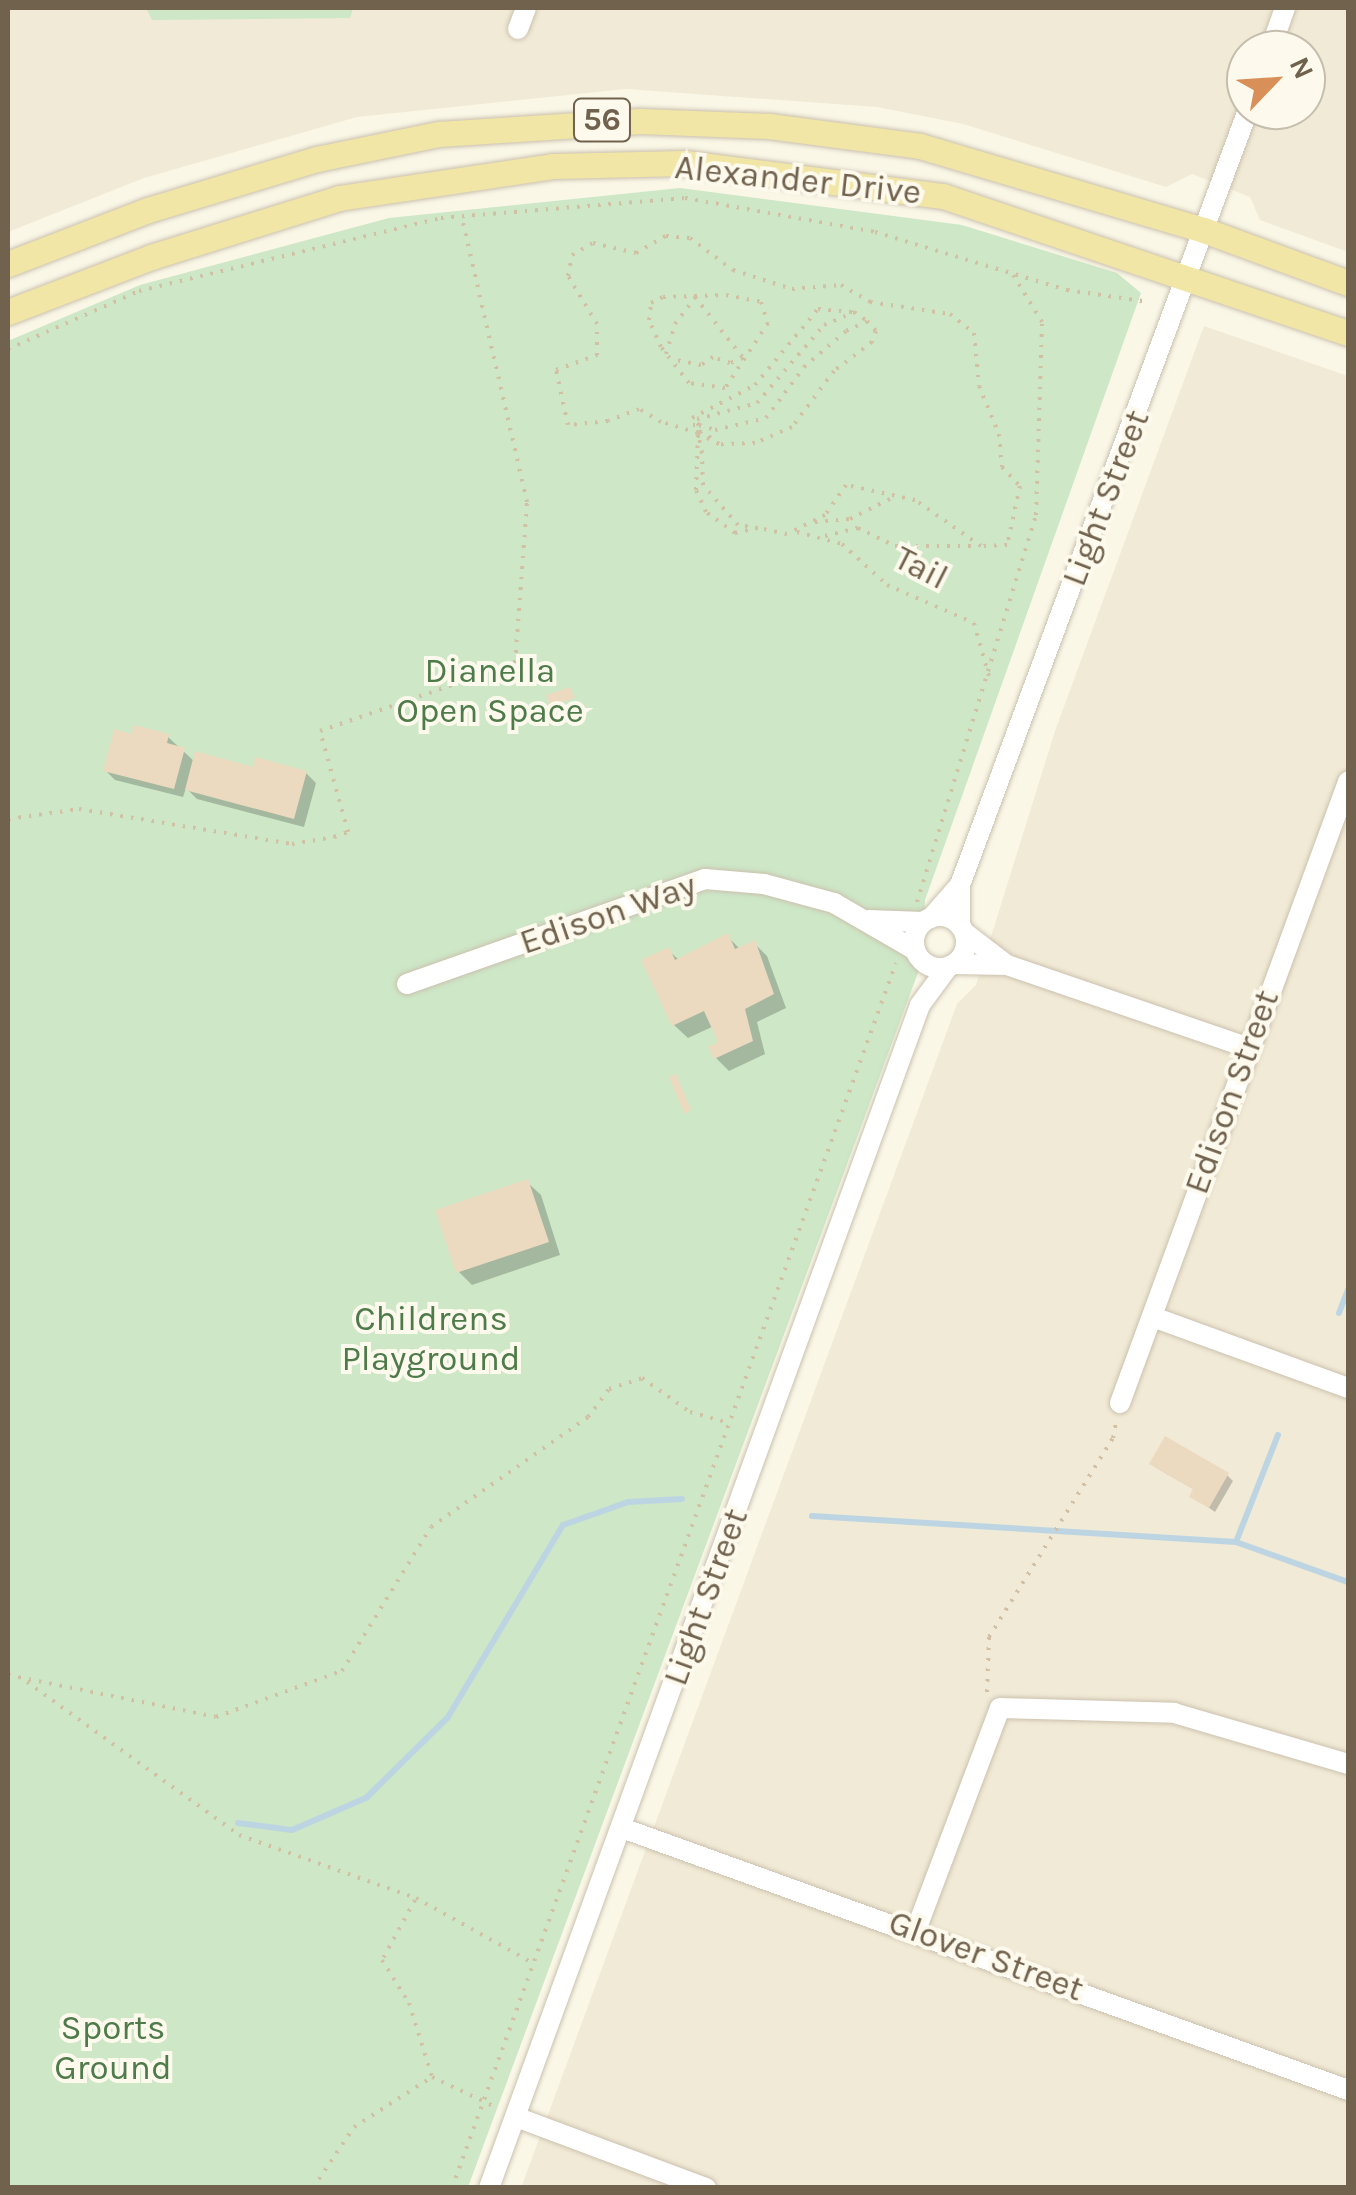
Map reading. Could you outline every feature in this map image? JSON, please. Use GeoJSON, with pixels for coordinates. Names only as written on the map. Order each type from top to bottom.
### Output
{"type":"FeatureCollection","features":[{"type":"Feature","properties":{"kind":"main road","name":"Alexander Drive"},"geometry":{"type":"LineString","coordinates":[[8,264],[148,210],[318,159],[439,134],[600,120],[769,126],[920,146],[1204,230],[1348,283]]}},
{"type":"Feature","properties":{"kind":"main road","name":"Alexander Drive"},"geometry":{"type":"LineString","coordinates":[[8,312],[152,257],[339,198],[553,166],[685,163],[944,196],[1190,274],[1348,333]]}},
{"type":"Feature","properties":{"kind":"street"},"geometry":{"type":"LineString","coordinates":[[518,29],[526,8]]}},
{"type":"Feature","properties":{"kind":"street","name":"Light Street"},"geometry":{"type":"LineString","coordinates":[[962,930],[960,885],[1241,130]]}},
{"type":"Feature","properties":{"kind":"street","name":"Edison Street"},"geometry":{"type":"LineString","coordinates":[[1120,1403],[1246,1047],[1348,782]]}},
{"type":"Feature","properties":{"kind":"street","name":"Edison Way"},"geometry":{"type":"LineString","coordinates":[[407,984],[705,879],[764,884],[868,920],[913,952]]}},
{"type":"Feature","properties":{"kind":"street","name":"Light Street"},"geometry":{"type":"LineString","coordinates":[[922,920],[960,885]]}},
{"type":"Feature","properties":{"kind":"street"},"geometry":{"type":"LineString","coordinates":[[1008,966],[946,916],[922,920],[913,952],[952,966],[1008,966],[1246,1047]]}},
{"type":"Feature","properties":{"kind":"street","name":"Edison Way"},"geometry":{"type":"LineString","coordinates":[[868,920],[922,920]]}},
{"type":"Feature","properties":{"kind":"street"},"geometry":{"type":"LineString","coordinates":[[952,966],[965,950],[962,930]]}},
{"type":"Feature","properties":{"kind":"street","name":"Light Street"},"geometry":{"type":"LineString","coordinates":[[913,952],[920,1005]]}},
{"type":"Feature","properties":{"kind":"street","name":"Light Street"},"geometry":{"type":"LineString","coordinates":[[489,2188],[920,1005],[952,966]]}},
{"type":"Feature","properties":{"kind":"street"},"geometry":{"type":"LineString","coordinates":[[1153,1317],[1348,1388]]}},
{"type":"Feature","properties":{"kind":"street"},"geometry":{"type":"LineString","coordinates":[[916,1930],[1000,1708],[1174,1713],[1348,1764]]}},
{"type":"Feature","properties":{"kind":"street","name":"Glover Street"},"geometry":{"type":"LineString","coordinates":[[622,1828],[916,1930],[1348,2090]]}},
{"type":"Feature","properties":{"kind":"street"},"geometry":{"type":"LineString","coordinates":[[516,2117],[706,2188]]}},
{"type":"Feature","properties":{"kind":"path"},"geometry":{"type":"LineString","coordinates":[[8,349],[139,291],[462,216],[685,198],[875,232],[1012,273],[1150,302]]}},
{"type":"Feature","properties":{"kind":"path"},"geometry":{"type":"LineString","coordinates":[[8,819],[93,810],[292,844],[334,837],[348,832],[320,731],[515,663],[527,502],[462,216]]}},
{"type":"Feature","properties":{"kind":"path"},"geometry":{"type":"LineString","coordinates":[[758,528],[738,525],[703,485],[698,433],[693,425],[755,385],[818,309],[854,312],[876,331],[872,342],[834,371],[792,427],[755,443],[718,444],[698,433],[639,409],[568,425],[556,370],[597,355],[597,324],[568,276],[572,255],[594,243],[636,253],[666,236],[690,238],[734,270],[792,289],[841,286],[870,302],[950,314],[974,334],[979,386],[1000,434],[1002,467],[1020,486],[1007,545],[895,546],[858,528],[821,536]]}},
{"type":"Feature","properties":{"kind":"path"},"geometry":{"type":"LineString","coordinates":[[922,920],[1036,515],[1042,322],[1012,273]]}},
{"type":"Feature","properties":{"kind":"path"},"geometry":{"type":"LineString","coordinates":[[668,356],[675,324],[695,297]]}},
{"type":"Feature","properties":{"kind":"path"},"geometry":{"type":"LineString","coordinates":[[695,297],[742,358]]}},
{"type":"Feature","properties":{"kind":"path"},"geometry":{"type":"LineString","coordinates":[[695,297],[761,302],[768,322],[725,388],[689,383],[668,356],[649,320],[651,304],[695,297]]}},
{"type":"Feature","properties":{"kind":"path"},"geometry":{"type":"LineString","coordinates":[[696,421],[757,403],[824,325],[854,312]]}},
{"type":"Feature","properties":{"kind":"path"},"geometry":{"type":"LineString","coordinates":[[696,421],[715,430],[766,418],[804,367],[867,321]]}},
{"type":"Feature","properties":{"kind":"path"},"geometry":{"type":"LineString","coordinates":[[668,356],[701,365],[714,358],[730,363],[742,358]]}},
{"type":"Feature","properties":{"kind":"path","name":"Tail"},"geometry":{"type":"LineString","coordinates":[[698,433],[696,490],[706,512],[735,533],[758,528],[821,536],[842,544],[887,585],[974,623],[988,655],[989,682]]}},
{"type":"Feature","properties":{"kind":"path"},"geometry":{"type":"LineString","coordinates":[[792,532],[825,515],[846,485],[898,496],[944,516],[982,546]]}},
{"type":"Feature","properties":{"kind":"path"},"geometry":{"type":"LineString","coordinates":[[810,522],[850,519],[898,496]]}},
{"type":"Feature","properties":{"kind":"path"},"geometry":{"type":"LineString","coordinates":[[452,2188],[729,1423],[913,952]]}},
{"type":"Feature","properties":{"kind":"path"},"geometry":{"type":"LineString","coordinates":[[8,1675],[216,1717],[342,1671],[431,1527],[588,1417],[609,1390],[642,1378],[690,1412],[729,1423]]}},
{"type":"Feature","properties":{"kind":"path"},"geometry":{"type":"LineString","coordinates":[[1000,1708],[986,1691],[989,1637],[1113,1438],[1120,1403]]}},
{"type":"Feature","properties":{"kind":"path"},"geometry":{"type":"LineString","coordinates":[[24,1679],[238,1835],[416,1898],[531,1962]]}},
{"type":"Feature","properties":{"kind":"path"},"geometry":{"type":"LineString","coordinates":[[416,1898],[382,1960],[409,2003],[432,2077],[516,2117]]}},
{"type":"Feature","properties":{"kind":"path"},"geometry":{"type":"LineString","coordinates":[[313,2188],[354,2127],[432,2077]]}},
{"type":"Feature","properties":{"kind":"shaded area"},"geometry":{"type":"Polygon","coordinates":[[[8,8],[1348,8],[1348,252],[1260,220],[1250,197],[1192,174],[1166,187],[963,124],[877,107],[626,89],[357,117],[144,178],[8,232],[8,8]]]}},
{"type":"Feature","properties":{"kind":"shaded area"},"geometry":{"type":"Polygon","coordinates":[[[1204,326],[1348,376],[1348,2187],[521,2188],[957,1004],[976,985],[1055,731],[1204,326]]]}},
{"type":"Feature","properties":{"kind":"green space"},"geometry":{"type":"Polygon","coordinates":[[[146,8],[353,8],[350,18],[152,20],[146,8]]]}},
{"type":"Feature","properties":{"kind":"green space","name":"Dianella Open Space"},"geometry":{"type":"Polygon","coordinates":[[[680,188],[962,225],[1117,273],[1141,293],[925,900],[922,962],[468,2187],[8,2187],[8,341],[140,285],[389,218],[680,188]]]}},
{"type":"Feature","properties":{"kind":"building"},"geometry":{"type":"Polygon","coordinates":[[[570,687],[575,698],[550,707],[546,695],[570,687]]]}},
{"type":"Feature","properties":{"kind":"building"},"geometry":{"type":"Polygon","coordinates":[[[134,725],[169,734],[167,743],[185,748],[174,789],[103,771],[114,729],[131,734],[134,725]]]}},
{"type":"Feature","properties":{"kind":"building"},"geometry":{"type":"Polygon","coordinates":[[[195,751],[253,767],[255,757],[307,771],[294,819],[185,790],[195,751]]]}},
{"type":"Feature","properties":{"kind":"building"},"geometry":{"type":"Polygon","coordinates":[[[728,933],[735,949],[755,940],[774,994],[745,1009],[753,1041],[714,1059],[708,1047],[718,1042],[704,1011],[672,1026],[641,960],[669,947],[675,960],[728,933]]]}},
{"type":"Feature","properties":{"kind":"building"},"geometry":{"type":"Polygon","coordinates":[[[676,1074],[691,1110],[684,1114],[669,1077],[676,1074]]]}},
{"type":"Feature","properties":{"kind":"building"},"geometry":{"type":"Polygon","coordinates":[[[528,1179],[549,1242],[456,1273],[435,1210],[528,1179]]]}},
{"type":"Feature","properties":{"kind":"building"},"geometry":{"type":"Polygon","coordinates":[[[1165,1436],[1229,1473],[1209,1508],[1189,1497],[1193,1489],[1149,1464],[1165,1436]]]}},
{"type":"Feature","properties":{"kind":"waterway"},"geometry":{"type":"LineString","coordinates":[[1339,1313],[1348,1289]]}},
{"type":"Feature","properties":{"kind":"waterway"},"geometry":{"type":"LineString","coordinates":[[1236,1542],[1278,1435]]}},
{"type":"Feature","properties":{"kind":"waterway"},"geometry":{"type":"LineString","coordinates":[[238,1823],[292,1830],[366,1798],[448,1717],[563,1525],[628,1502],[682,1499]]}},
{"type":"Feature","properties":{"kind":"waterway"},"geometry":{"type":"LineString","coordinates":[[812,1516],[1236,1542],[1348,1582]]}},
{"type":"Feature","properties":{"kind":"park label","name":"Childrens Playground"},"geometry":{"type":"Point","coordinates":[431,1339]}},
{"type":"Feature","properties":{"kind":"park label","name":"Sports Ground"},"geometry":{"type":"Point","coordinates":[113,2048]}}]}
